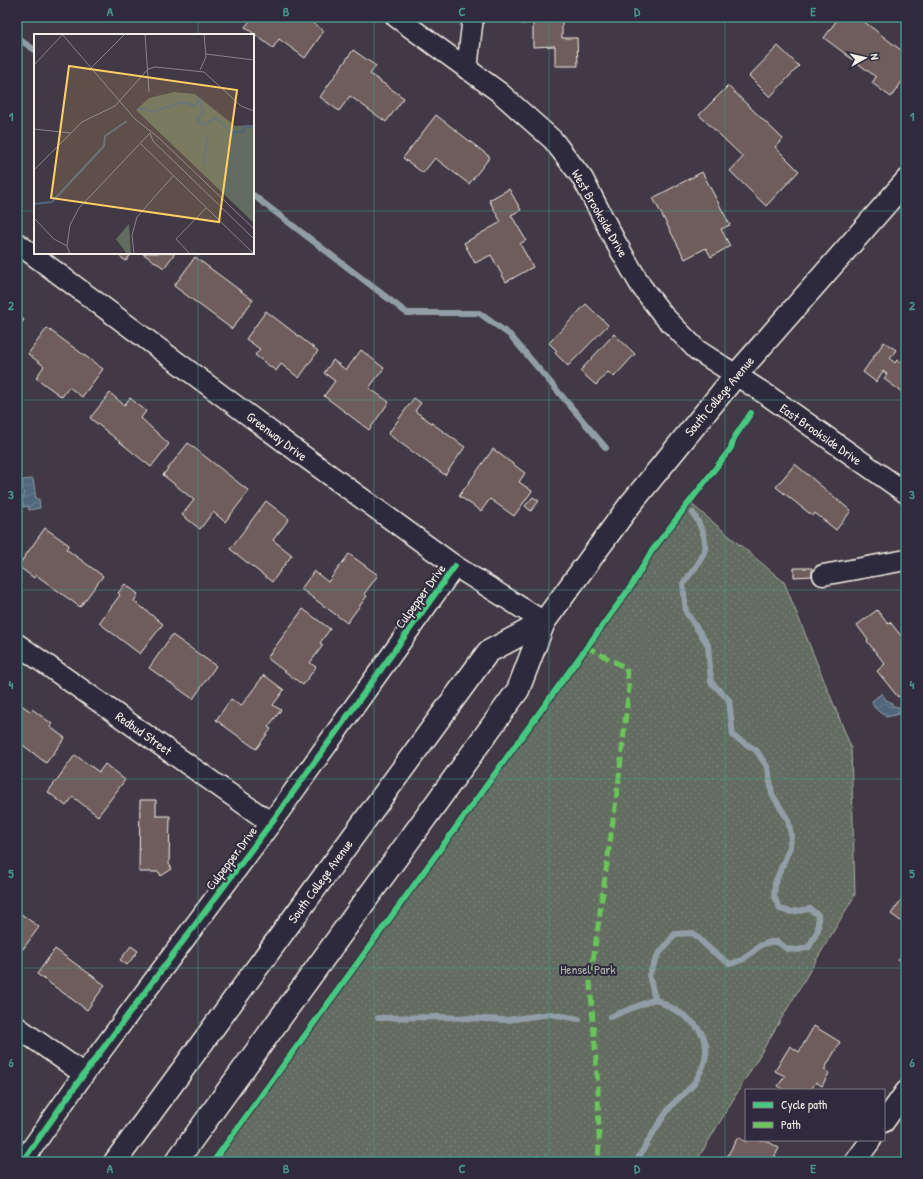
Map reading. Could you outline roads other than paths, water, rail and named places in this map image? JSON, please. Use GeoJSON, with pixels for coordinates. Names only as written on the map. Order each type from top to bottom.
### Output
{"type":"FeatureCollection","features":[{"type":"Feature","properties":{"kind":"main road","name":"South College Avenue"},"geometry":{"type":"LineString","coordinates":[[176,1162],[518,690],[544,622],[629,506],[736,375],[906,181]]}},
{"type":"Feature","properties":{"kind":"main road","name":"South College Avenue"},"geometry":{"type":"LineString","coordinates":[[115,1162],[488,652],[544,622]]}},
{"type":"Feature","properties":{"kind":"street","name":"West Brookside Drive"},"geometry":{"type":"LineString","coordinates":[[396,17],[499,92],[553,140],[583,179],[619,248],[641,286],[663,315],[697,350],[736,375]]}},
{"type":"Feature","properties":{"kind":"street"},"geometry":{"type":"LineString","coordinates":[[467,69],[473,17]]}},
{"type":"Feature","properties":{"kind":"street","name":"Greenway Drive"},"geometry":{"type":"LineString","coordinates":[[17,243],[298,452],[455,566],[544,622]]}},
{"type":"Feature","properties":{"kind":"street","name":"East Brookside Drive"},"geometry":{"type":"LineString","coordinates":[[736,375],[906,493]]}},
{"type":"Feature","properties":{"kind":"street"},"geometry":{"type":"LineString","coordinates":[[823,575],[906,560]]}},
{"type":"Feature","properties":{"kind":"street","name":"Culpepper Drive"},"geometry":{"type":"LineString","coordinates":[[22,1162],[84,1074],[271,823],[455,566]]}},
{"type":"Feature","properties":{"kind":"street","name":"Redbud Street"},"geometry":{"type":"LineString","coordinates":[[17,644],[271,823]]}},
{"type":"Feature","properties":{"kind":"street"},"geometry":{"type":"LineString","coordinates":[[17,1027],[84,1074]]}},
{"type":"Feature","properties":{"kind":"street"},"geometry":{"type":"LineString","coordinates":[[885,1121],[906,1091]]}},
{"type":"Feature","properties":{"kind":"street"},"geometry":{"type":"LineString","coordinates":[[855,1162],[870,1141]]}},
{"type":"Feature","properties":{"kind":"water"},"geometry":{"type":"Polygon","coordinates":[[[33,479],[36,499],[39,499],[40,508],[29,510],[28,506],[23,507],[22,498],[24,498],[22,480],[33,479]]]}},
{"type":"Feature","properties":{"kind":"water"},"geometry":{"type":"Polygon","coordinates":[[[882,693],[886,700],[891,702],[893,706],[899,707],[899,714],[886,717],[875,708],[872,701],[882,693]]]}},
{"type":"Feature","properties":{"kind":"waterway"},"geometry":{"type":"LineString","coordinates":[[17,38],[34,49]]}},
{"type":"Feature","properties":{"kind":"waterway"},"geometry":{"type":"LineString","coordinates":[[254,196],[407,313],[479,313],[510,335],[606,448]]}},
{"type":"Feature","properties":{"kind":"waterway"},"geometry":{"type":"LineString","coordinates":[[636,1162],[674,1102],[692,1086],[702,1070],[706,1056],[706,1043],[701,1033],[693,1023],[683,1015],[655,999],[649,975],[658,955],[675,934],[693,933],[712,951],[730,964],[742,960],[761,945],[770,942],[778,942],[787,949],[798,950],[809,947],[818,930],[818,915],[810,909],[791,912],[780,909],[774,897],[775,883],[790,847],[791,834],[788,820],[772,794],[768,768],[756,750],[733,736],[729,700],[711,682],[708,645],[686,612],[683,584],[702,558],[705,543],[704,535],[693,513]]}},
{"type":"Feature","properties":{"kind":"waterway"},"geometry":{"type":"LineString","coordinates":[[610,1017],[655,999]]}},
{"type":"Feature","properties":{"kind":"waterway"},"geometry":{"type":"LineString","coordinates":[[378,1018],[442,1017],[507,1020],[550,1014],[579,1019]]}},
{"type":"Feature","properties":{"kind":"park label","name":"Hensel Park"},"geometry":{"type":"Point","coordinates":[588,969]}}]}
